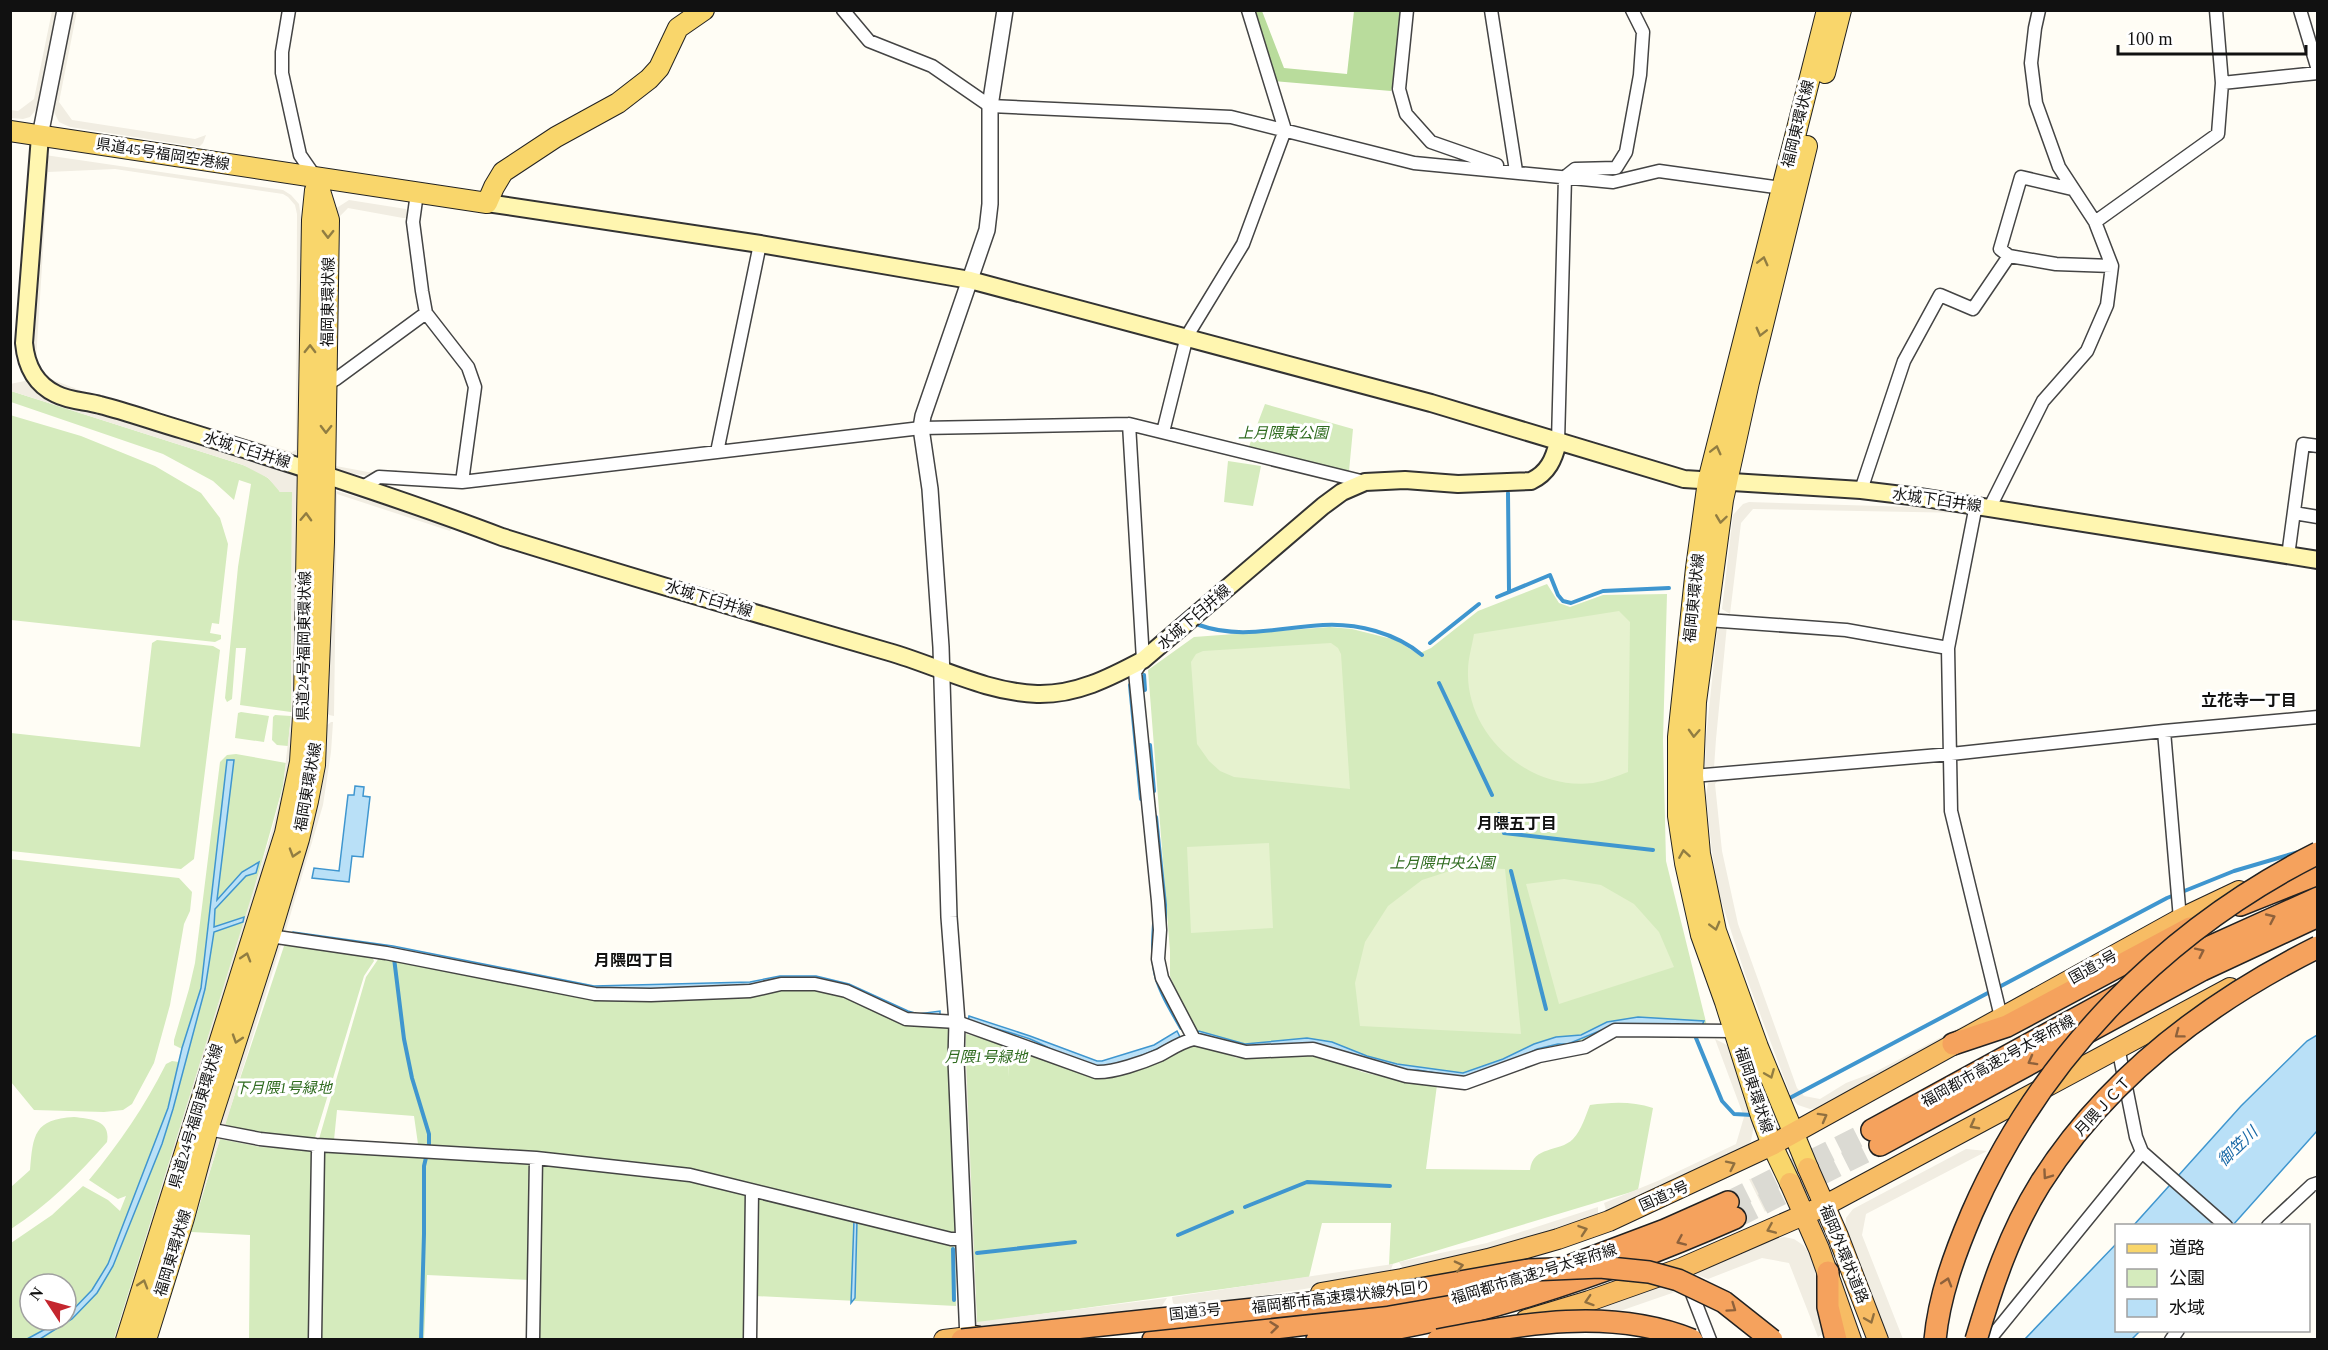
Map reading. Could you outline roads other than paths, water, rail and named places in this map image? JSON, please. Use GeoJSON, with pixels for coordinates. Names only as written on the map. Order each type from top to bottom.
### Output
{"type":"FeatureCollection","features":[{"type":"Feature","properties":{"kind":"highway","name":"国道3号"},"geometry":{"type":"LineString","coordinates":[[944,1340],[1241,1307],[1402,1279],[1477,1262],[1558,1239],[1609,1221],[1772,1145],[2001,1017],[2318,854]]}},
{"type":"Feature","properties":{"kind":"highway","name":"福岡都市高速2号太宰府線"},"geometry":{"type":"LineString","coordinates":[[1935,1340],[1940,1307],[1957,1248],[1988,1177],[2020,1120],[2069,1052],[2114,1002],[2180,942],[2255,886],[2318,854]]}},
{"type":"Feature","properties":{"kind":"highway"},"geometry":{"type":"LineString","coordinates":[[1953,1044],[2007,1026],[2181,925],[2318,874]]}},
{"type":"Feature","properties":{"kind":"highway","name":"福岡都市高速2号太宰府線"},"geometry":{"type":"LineString","coordinates":[[1876,1138],[2098,1025],[2228,947],[2318,898]]}},
{"type":"Feature","properties":{"kind":"highway","name":"福岡都市高速2号太宰府線"},"geometry":{"type":"LineString","coordinates":[[2228,947],[2318,916]]}},
{"type":"Feature","properties":{"kind":"highway"},"geometry":{"type":"LineString","coordinates":[[1438,1340],[1498,1334],[1682,1268],[1824,1206],[2318,942]]}},
{"type":"Feature","properties":{"kind":"highway","name":"月隈ＪＣＴ"},"geometry":{"type":"LineString","coordinates":[[1976,1340],[1992,1287],[2017,1226],[2040,1185],[2082,1126],[2113,1091],[2158,1050],[2214,1007],[2280,966],[2318,947]]}},
{"type":"Feature","properties":{"kind":"highway","name":"福岡外環状道路"},"geometry":{"type":"LineString","coordinates":[[1808,1168],[1878,1340]]}},
{"type":"Feature","properties":{"kind":"highway","name":"福岡外環状道路"},"geometry":{"type":"LineString","coordinates":[[1790,1183],[1828,1272],[1851,1340]]}},
{"type":"Feature","properties":{"kind":"highway","name":"福岡都市高速2号太宰府線"},"geometry":{"type":"LineString","coordinates":[[1153,1340],[1331,1321],[1392,1320],[1465,1313],[1537,1292],[1671,1246],[1732,1210]]}},
{"type":"Feature","properties":{"kind":"highway","name":"福岡都市高速環状線外回り"},"geometry":{"type":"LineString","coordinates":[[966,1339],[1386,1295],[1529,1270],[1600,1267],[1649,1272],[1686,1284],[1724,1302],[1772,1340]]}},
{"type":"Feature","properties":{"kind":"highway"},"geometry":{"type":"LineString","coordinates":[[1828,1272],[1828,1307],[1836,1340]]}},
{"type":"Feature","properties":{"kind":"highway","name":"福岡都市高速2号太宰府線"},"geometry":{"type":"LineString","coordinates":[[1317,1340],[1392,1320]]}},
{"type":"Feature","properties":{"kind":"highway"},"geometry":{"type":"LineString","coordinates":[[1438,1340],[1533,1324],[1591,1320],[1645,1326],[1692,1340]]}},
{"type":"Feature","properties":{"kind":"main road"},"geometry":{"type":"LineString","coordinates":[[316,178],[487,203],[503,172],[556,137],[618,103],[649,80],[659,68],[678,28],[704,10]]}},
{"type":"Feature","properties":{"kind":"main road","name":"福岡東環状線"},"geometry":{"type":"LineString","coordinates":[[1790,1183],[1772,1145],[1701,935],[1685,863],[1678,816],[1678,736],[1696,568],[1782,188],[1827,10]]}},
{"type":"Feature","properties":{"kind":"main road","name":"福岡東環状線"},"geometry":{"type":"LineString","coordinates":[[1808,1168],[1792,1134],[1716,931],[1700,854],[1693,776],[1696,702],[1707,620],[1717,482],[1752,371],[1841,10]]}},
{"type":"Feature","properties":{"kind":"main road","name":"県道45号福岡空港線"},"geometry":{"type":"LineString","coordinates":[[10,131],[316,178]]}},
{"type":"Feature","properties":{"kind":"main road","name":"水城下臼井線"},"geometry":{"type":"LineString","coordinates":[[40,136],[24,343],[25,357],[34,377],[57,395],[99,404],[316,472],[567,557],[899,655],[1001,689],[1036,694],[1083,688],[1143,660],[1342,492],[1365,482],[1405,480],[1458,484],[1531,481],[1541,476],[1554,459],[1558,442]]}},
{"type":"Feature","properties":{"kind":"main road","name":"福岡東環状線"},"geometry":{"type":"LineString","coordinates":[[146,1340],[184,1218],[208,1129],[270,936],[308,801],[315,758],[316,472],[327,384],[328,220],[316,178]]}},
{"type":"Feature","properties":{"kind":"main road","name":"県道24号福岡東環状線"},"geometry":{"type":"LineString","coordinates":[[126,1340],[285,833],[301,751],[316,472],[312,220],[316,178]]}},
{"type":"Feature","properties":{"kind":"main road","name":"水城下臼井線"},"geometry":{"type":"LineString","coordinates":[[487,203],[760,244],[969,280],[1187,336],[1431,403],[1684,479],[1861,490],[1983,506],[2318,560]]}},
{"type":"Feature","properties":{"kind":"street"},"geometry":{"type":"LineString","coordinates":[[40,136],[64,10]]}},
{"type":"Feature","properties":{"kind":"street","name":"福岡東環状線"},"geometry":{"type":"LineString","coordinates":[[289,10],[282,52],[282,74],[300,155],[316,178]]}},
{"type":"Feature","properties":{"kind":"street"},"geometry":{"type":"LineString","coordinates":[[843,10],[869,40],[932,66],[990,106],[1232,117],[1414,163],[1613,182],[1659,171],[1782,188]]}},
{"type":"Feature","properties":{"kind":"street"},"geometry":{"type":"LineString","coordinates":[[966,1339],[956,1060],[957,1022],[949,917],[941,647],[932,511],[921,428],[923,416],[987,230],[990,204],[990,106],[1005,10]]}},
{"type":"Feature","properties":{"kind":"street"},"geometry":{"type":"LineString","coordinates":[[1163,432],[1187,336],[1243,244],[1285,130],[1248,10]]}},
{"type":"Feature","properties":{"kind":"street"},"geometry":{"type":"LineString","coordinates":[[1407,10],[1399,89],[1406,114],[1431,142],[1516,171]]}},
{"type":"Feature","properties":{"kind":"street"},"geometry":{"type":"LineString","coordinates":[[1491,10],[1516,171]]}},
{"type":"Feature","properties":{"kind":"street"},"geometry":{"type":"LineString","coordinates":[[1558,442],[1565,177],[1575,169],[1616,168],[1626,152],[1640,75],[1643,32],[1632,10]]}},
{"type":"Feature","properties":{"kind":"street"},"geometry":{"type":"LineString","coordinates":[[2001,1017],[1951,811],[1948,648],[1983,506],[2043,401],[2087,351],[2107,305],[2112,266],[2095,222],[2059,167],[2036,103],[2031,63],[2039,10]]}},
{"type":"Feature","properties":{"kind":"street"},"geometry":{"type":"LineString","coordinates":[[2095,222],[2218,134],[2222,83],[2216,10]]}},
{"type":"Feature","properties":{"kind":"street"},"geometry":{"type":"LineString","coordinates":[[2222,83],[2318,72],[2300,10]]}},
{"type":"Feature","properties":{"kind":"street"},"geometry":{"type":"LineString","coordinates":[[2072,189],[2021,177],[2000,249],[2009,256],[2056,264],[2112,266]]}},
{"type":"Feature","properties":{"kind":"street"},"geometry":{"type":"LineString","coordinates":[[417,193],[413,222],[426,313],[468,368],[475,387],[462,482]]}},
{"type":"Feature","properties":{"kind":"street"},"geometry":{"type":"LineString","coordinates":[[717,452],[760,244]]}},
{"type":"Feature","properties":{"kind":"street"},"geometry":{"type":"LineString","coordinates":[[1861,490],[1904,361],[1940,295],[1973,309],[2009,256]]}},
{"type":"Feature","properties":{"kind":"street"},"geometry":{"type":"LineString","coordinates":[[327,384],[346,373],[426,313]]}},
{"type":"Feature","properties":{"kind":"street"},"geometry":{"type":"LineString","coordinates":[[1130,424],[1143,660],[1135,672],[1158,901],[1160,930],[1158,959],[1162,978],[1194,1039]]}},
{"type":"Feature","properties":{"kind":"street"},"geometry":{"type":"LineString","coordinates":[[361,488],[379,477],[462,482],[921,428],[1130,424],[1365,482]]}},
{"type":"Feature","properties":{"kind":"street"},"geometry":{"type":"LineString","coordinates":[[2288,556],[2303,444],[2318,446]]}},
{"type":"Feature","properties":{"kind":"street"},"geometry":{"type":"LineString","coordinates":[[2295,513],[2318,517]]}},
{"type":"Feature","properties":{"kind":"street"},"geometry":{"type":"LineString","coordinates":[[1707,620],[1846,630],[1948,648]]}},
{"type":"Feature","properties":{"kind":"street"},"geometry":{"type":"LineString","coordinates":[[1693,776],[1951,754],[2318,717]]}},
{"type":"Feature","properties":{"kind":"street"},"geometry":{"type":"LineString","coordinates":[[2164,731],[2181,925]]}},
{"type":"Feature","properties":{"kind":"street"},"geometry":{"type":"LineString","coordinates":[[270,936],[386,953],[595,994],[651,995],[750,991],[781,984],[815,984],[846,991],[906,1019],[957,1022],[1096,1072],[1158,1056],[1194,1039],[1246,1052],[1313,1049],[1406,1076],[1465,1083],[1539,1056],[1585,1047],[1615,1030],[1734,1031]]}},
{"type":"Feature","properties":{"kind":"street"},"geometry":{"type":"LineString","coordinates":[[2118,1047],[2136,1137],[2142,1152],[2224,1224]]}},
{"type":"Feature","properties":{"kind":"street"},"geometry":{"type":"LineString","coordinates":[[208,1129],[260,1140],[536,1158],[690,1175],[951,1239],[964,1239]]}},
{"type":"Feature","properties":{"kind":"street"},"geometry":{"type":"LineString","coordinates":[[315,1340],[318,1151],[316,1145]]}},
{"type":"Feature","properties":{"kind":"street"},"geometry":{"type":"LineString","coordinates":[[1989,1340],[2142,1152]]}},
{"type":"Feature","properties":{"kind":"street"},"geometry":{"type":"LineString","coordinates":[[533,1340],[536,1158]]}},
{"type":"Feature","properties":{"kind":"street"},"geometry":{"type":"LineString","coordinates":[[2270,1224],[2318,1174]]}},
{"type":"Feature","properties":{"kind":"street"},"geometry":{"type":"LineString","coordinates":[[2286,1208],[2312,1185],[2318,1183]]}},
{"type":"Feature","properties":{"kind":"street"},"geometry":{"type":"LineString","coordinates":[[750,1340],[752,1191]]}},
{"type":"Feature","properties":{"kind":"street"},"geometry":{"type":"LineString","coordinates":[[1682,1268],[1710,1340]]}},
{"type":"Feature","properties":{"kind":"water"},"geometry":{"type":"Polygon","coordinates":[[[227,760],[234,760],[217,900],[242,872],[259,862],[256,873],[246,876],[215,909],[214,927],[244,917],[243,922],[214,932],[205,989],[162,1144],[113,1266],[97,1293],[78,1313],[78,1305],[92,1290],[108,1264],[168,1108],[182,1048],[201,988],[227,760]]]}},
{"type":"Feature","properties":{"kind":"water"},"geometry":{"type":"Polygon","coordinates":[[[355,786],[364,787],[363,796],[370,797],[363,857],[352,856],[349,882],[312,878],[314,868],[339,871],[348,795],[354,795],[355,786]]]}},
{"type":"Feature","properties":{"kind":"water"},"geometry":{"type":"Polygon","coordinates":[[[293,932],[393,946],[594,986],[750,982],[780,976],[816,976],[849,984],[918,1014],[940,1011],[940,1018],[917,1018],[847,988],[594,991],[292,935],[293,932]]]}},
{"type":"Feature","properties":{"kind":"water"},"geometry":{"type":"Polygon","coordinates":[[[969,1016],[1097,1061],[1154,1045],[1177,1031],[1180,1037],[1133,1059],[1095,1066],[1076,1061],[1030,1039],[968,1021],[969,1016]]]}},
{"type":"Feature","properties":{"kind":"water"},"geometry":{"type":"Polygon","coordinates":[[[1638,1017],[1704,1021],[1702,1025],[1609,1027],[1568,1044],[1537,1049],[1505,1065],[1464,1078],[1418,1070],[1405,1071],[1329,1048],[1244,1049],[1196,1034],[1199,1031],[1245,1044],[1307,1038],[1332,1042],[1367,1056],[1397,1064],[1463,1073],[1503,1059],[1534,1044],[1556,1037],[1581,1035],[1607,1022],[1638,1017]]]}},
{"type":"Feature","properties":{"kind":"water","name":"御笠川"},"geometry":{"type":"Polygon","coordinates":[[[2317,1035],[2317,1131],[2234,1224],[2135,1224],[2241,1106],[2307,1041],[2317,1035]]]}},
{"type":"Feature","properties":{"kind":"water"},"geometry":{"type":"Polygon","coordinates":[[[854,1220],[857,1221],[855,1298],[851,1303],[854,1220]]]}},
{"type":"Feature","properties":{"kind":"water"},"geometry":{"type":"Polygon","coordinates":[[[2115,1245],[2115,1332],[2139,1332],[2132,1339],[2025,1339],[2115,1245]]]}},
{"type":"Feature","properties":{"kind":"water"},"geometry":{"type":"Polygon","coordinates":[[[40,1332],[51,1332],[40,1339],[27,1339],[40,1332]]]}},
{"type":"Feature","properties":{"kind":"waterway"},"geometry":{"type":"LineString","coordinates":[[1508,493],[1509,591]]}},
{"type":"Feature","properties":{"kind":"waterway"},"geometry":{"type":"LineString","coordinates":[[1497,597],[1550,575],[1558,595],[1563,601],[1571,603],[1603,591],[1669,588]]}},
{"type":"Feature","properties":{"kind":"waterway"},"geometry":{"type":"LineString","coordinates":[[1430,643],[1479,604]]}},
{"type":"Feature","properties":{"kind":"waterway"},"geometry":{"type":"LineString","coordinates":[[1199,625],[1230,632],[1323,625],[1349,626],[1388,635],[1412,647],[1422,655]]}},
{"type":"Feature","properties":{"kind":"waterway"},"geometry":{"type":"LineString","coordinates":[[1144,675],[1145,690]]}},
{"type":"Feature","properties":{"kind":"waterway"},"geometry":{"type":"LineString","coordinates":[[1439,683],[1492,795]]}},
{"type":"Feature","properties":{"kind":"waterway"},"geometry":{"type":"LineString","coordinates":[[1130,685],[1141,799]]}},
{"type":"Feature","properties":{"kind":"waterway"},"geometry":{"type":"LineString","coordinates":[[1150,745],[1154,791]]}},
{"type":"Feature","properties":{"kind":"waterway"},"geometry":{"type":"LineString","coordinates":[[1499,814],[1504,833]]}},
{"type":"Feature","properties":{"kind":"waterway"},"geometry":{"type":"LineString","coordinates":[[1156,817],[1165,924]]}},
{"type":"Feature","properties":{"kind":"waterway"},"geometry":{"type":"LineString","coordinates":[[1504,833],[1653,850]]}},
{"type":"Feature","properties":{"kind":"waterway"},"geometry":{"type":"LineString","coordinates":[[1786,1100],[2167,898],[2234,871],[2302,851]]}},
{"type":"Feature","properties":{"kind":"waterway"},"geometry":{"type":"LineString","coordinates":[[1511,871],[1546,1009]]}},
{"type":"Feature","properties":{"kind":"waterway"},"geometry":{"type":"LineString","coordinates":[[1154,924],[1154,968],[1160,989],[1181,1028]]}},
{"type":"Feature","properties":{"kind":"waterway"},"geometry":{"type":"LineString","coordinates":[[394,958],[404,1039],[412,1078],[429,1134],[424,1166],[421,1340]]}},
{"type":"Feature","properties":{"kind":"waterway"},"geometry":{"type":"LineString","coordinates":[[1696,1038],[1722,1101],[1734,1114],[1752,1115]]}},
{"type":"Feature","properties":{"kind":"waterway"},"geometry":{"type":"LineString","coordinates":[[1245,1207],[1307,1182],[1390,1186]]}},
{"type":"Feature","properties":{"kind":"waterway"},"geometry":{"type":"LineString","coordinates":[[1178,1235],[1232,1212]]}},
{"type":"Feature","properties":{"kind":"waterway"},"geometry":{"type":"LineString","coordinates":[[977,1253],[1075,1242]]}},
{"type":"Feature","properties":{"kind":"waterway"},"geometry":{"type":"LineString","coordinates":[[953,1249],[954,1300]]}},
{"type":"Feature","properties":{"kind":"tunnel"},"geometry":{"type":"LineString","coordinates":[[1728,1202],[1872,1130]]}},
{"type":"Feature","properties":{"kind":"tunnel"},"geometry":{"type":"LineString","coordinates":[[1735,1218],[1880,1145]]}},
{"type":"Feature","properties":{"kind":"district","name":"立花寺一丁目"},"geometry":{"type":"Point","coordinates":[2249,700]}},
{"type":"Feature","properties":{"kind":"district","name":"月隈五丁目"},"geometry":{"type":"Point","coordinates":[1517,823]}},
{"type":"Feature","properties":{"kind":"district","name":"月隈四丁目"},"geometry":{"type":"Point","coordinates":[634,960]}},
{"type":"Feature","properties":{"kind":"park label","name":"上月隈東公園"},"geometry":{"type":"Point","coordinates":[1283,433]}},
{"type":"Feature","properties":{"kind":"park label","name":"上月隈中央公園"},"geometry":{"type":"Point","coordinates":[1442,863]}},
{"type":"Feature","properties":{"kind":"park label","name":"月隈1号緑地"},"geometry":{"type":"Point","coordinates":[986,1057]}},
{"type":"Feature","properties":{"kind":"park label","name":"下月隈1号緑地"},"geometry":{"type":"Point","coordinates":[283,1088]}}]}
